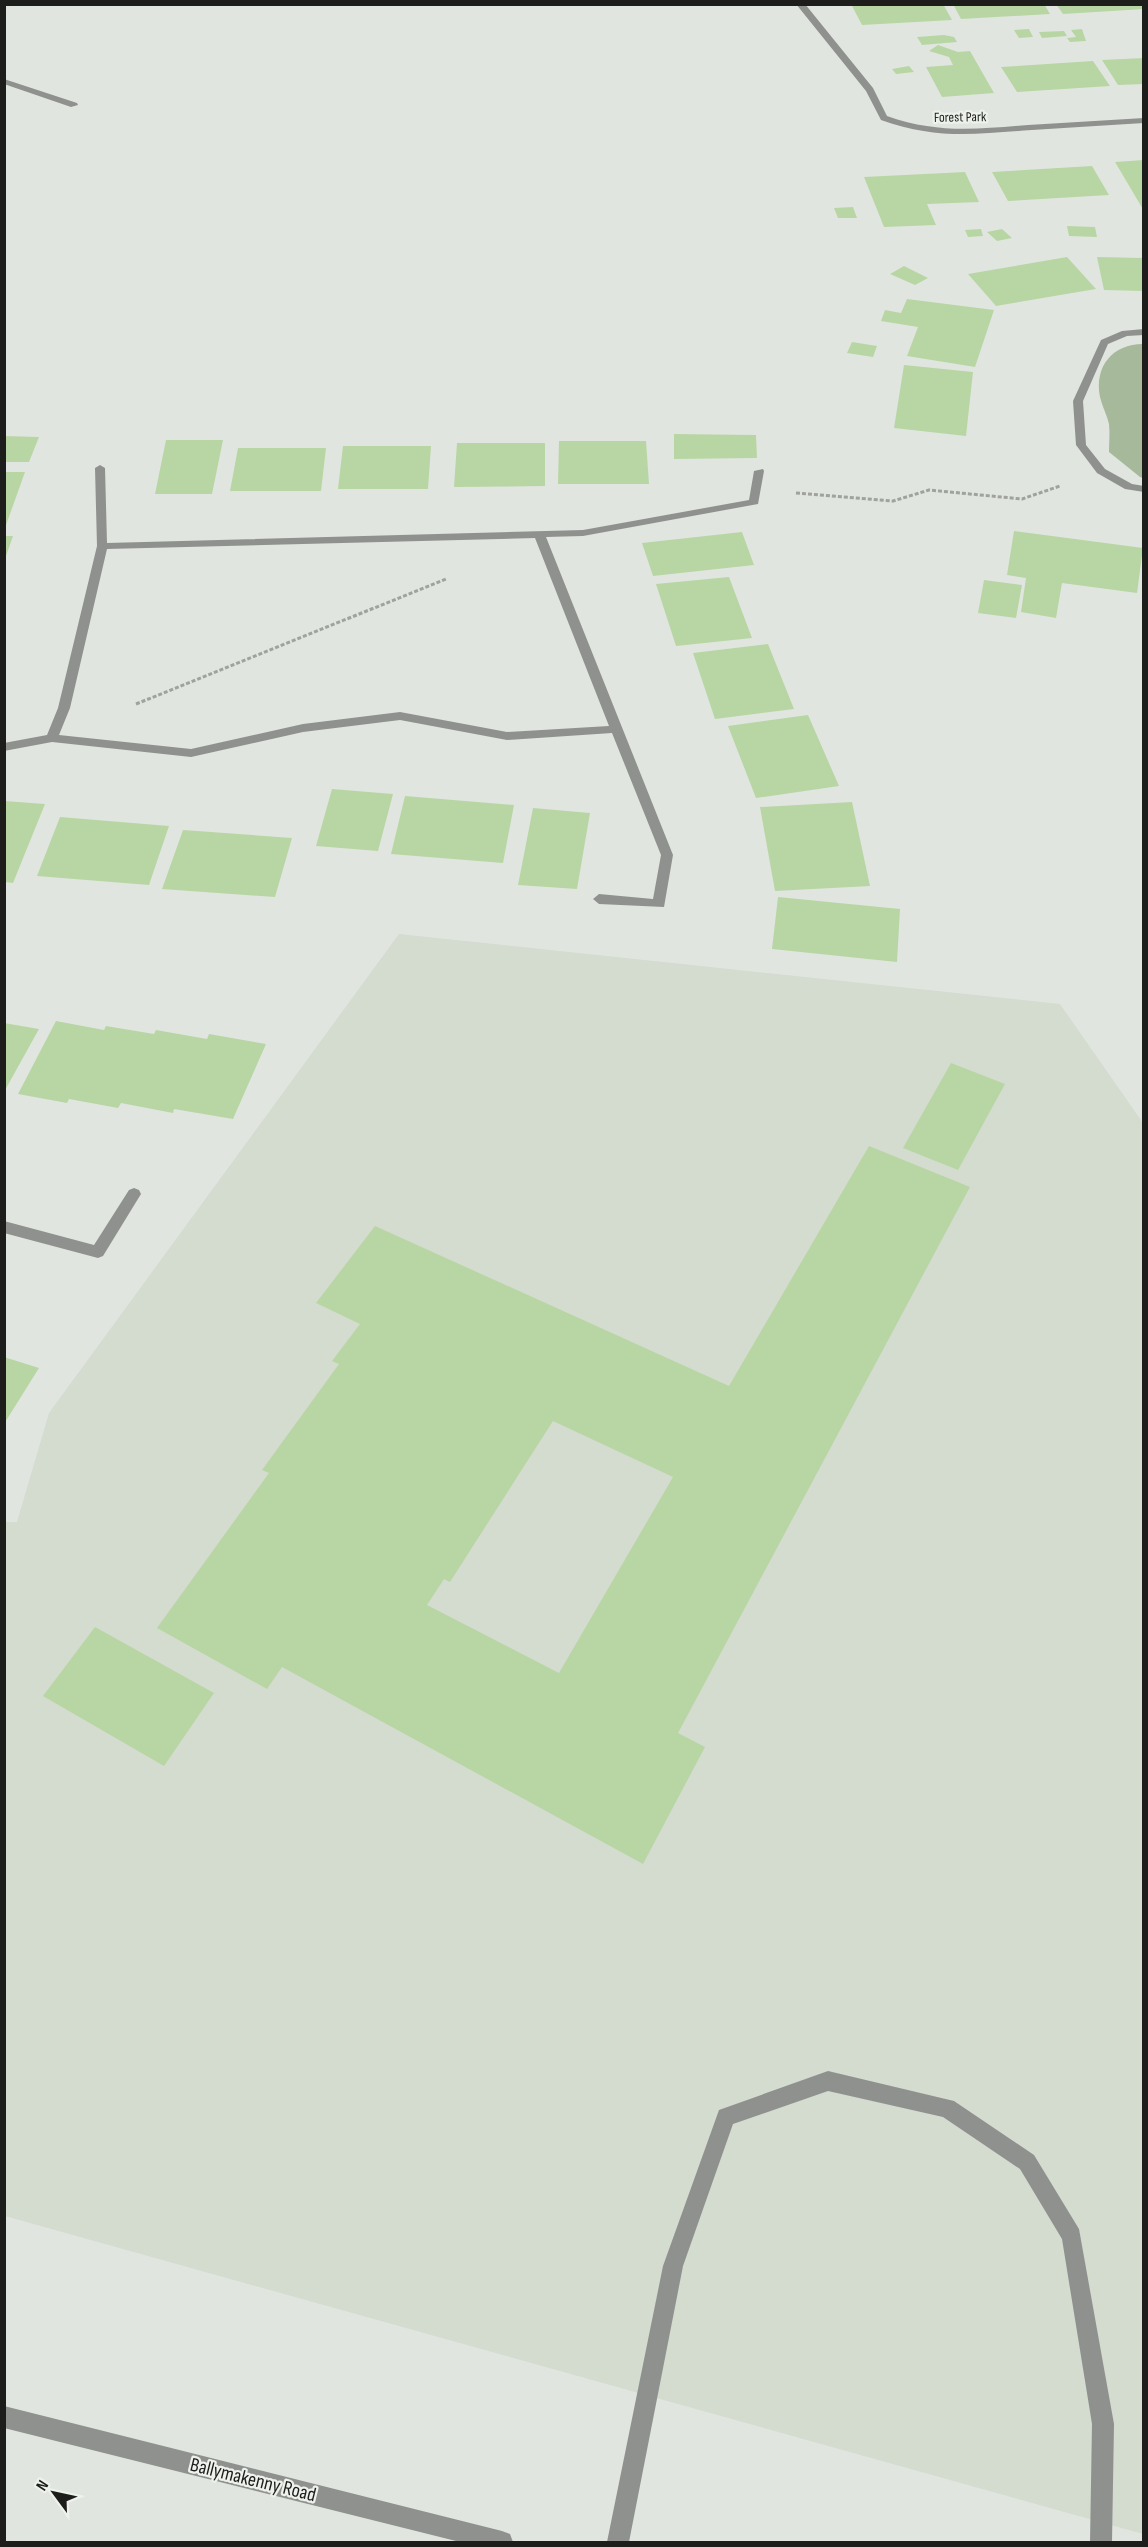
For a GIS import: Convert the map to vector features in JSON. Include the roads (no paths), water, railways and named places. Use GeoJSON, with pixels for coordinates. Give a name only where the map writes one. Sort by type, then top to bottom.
{"type":"FeatureCollection","features":[{"type":"Feature","properties":{"kind":"street","name":"Forest Park"},"geometry":{"type":"LineString","coordinates":[[800,4],[870,90],[884,118],[901,124],[926,131],[955,133],[1143,120]]}},
{"type":"Feature","properties":{"kind":"street"},"geometry":{"type":"LineString","coordinates":[[4,81],[75,105]]}},
{"type":"Feature","properties":{"kind":"street"},"geometry":{"type":"LineString","coordinates":[[1143,332],[1125,333],[1104,342],[1078,401],[1081,445],[1101,471],[1129,487],[1143,489]]}},
{"type":"Feature","properties":{"kind":"street"},"geometry":{"type":"LineString","coordinates":[[52,738],[64,708],[102,546],[100,468]]}},
{"type":"Feature","properties":{"kind":"street"},"geometry":{"type":"LineString","coordinates":[[102,546],[583,533],[754,502],[759,471]]}},
{"type":"Feature","properties":{"kind":"street"},"geometry":{"type":"LineString","coordinates":[[539,534],[667,855],[658,904],[599,899]]}},
{"type":"Feature","properties":{"kind":"street"},"geometry":{"type":"LineString","coordinates":[[4,747],[52,738],[191,753],[303,728],[400,716],[507,736],[616,729]]}},
{"type":"Feature","properties":{"kind":"street"},"geometry":{"type":"LineString","coordinates":[[4,1227],[98,1252],[134,1194]]}},
{"type":"Feature","properties":{"kind":"street"},"geometry":{"type":"LineString","coordinates":[[618,2542],[673,2266],[726,2117],[828,2081],[947,2108],[1027,2162],[1072,2236],[1103,2424],[1101,2542]]}},
{"type":"Feature","properties":{"kind":"street","name":"Ballymakenny Road"},"geometry":{"type":"LineString","coordinates":[[4,2417],[502,2542]]}}]}
